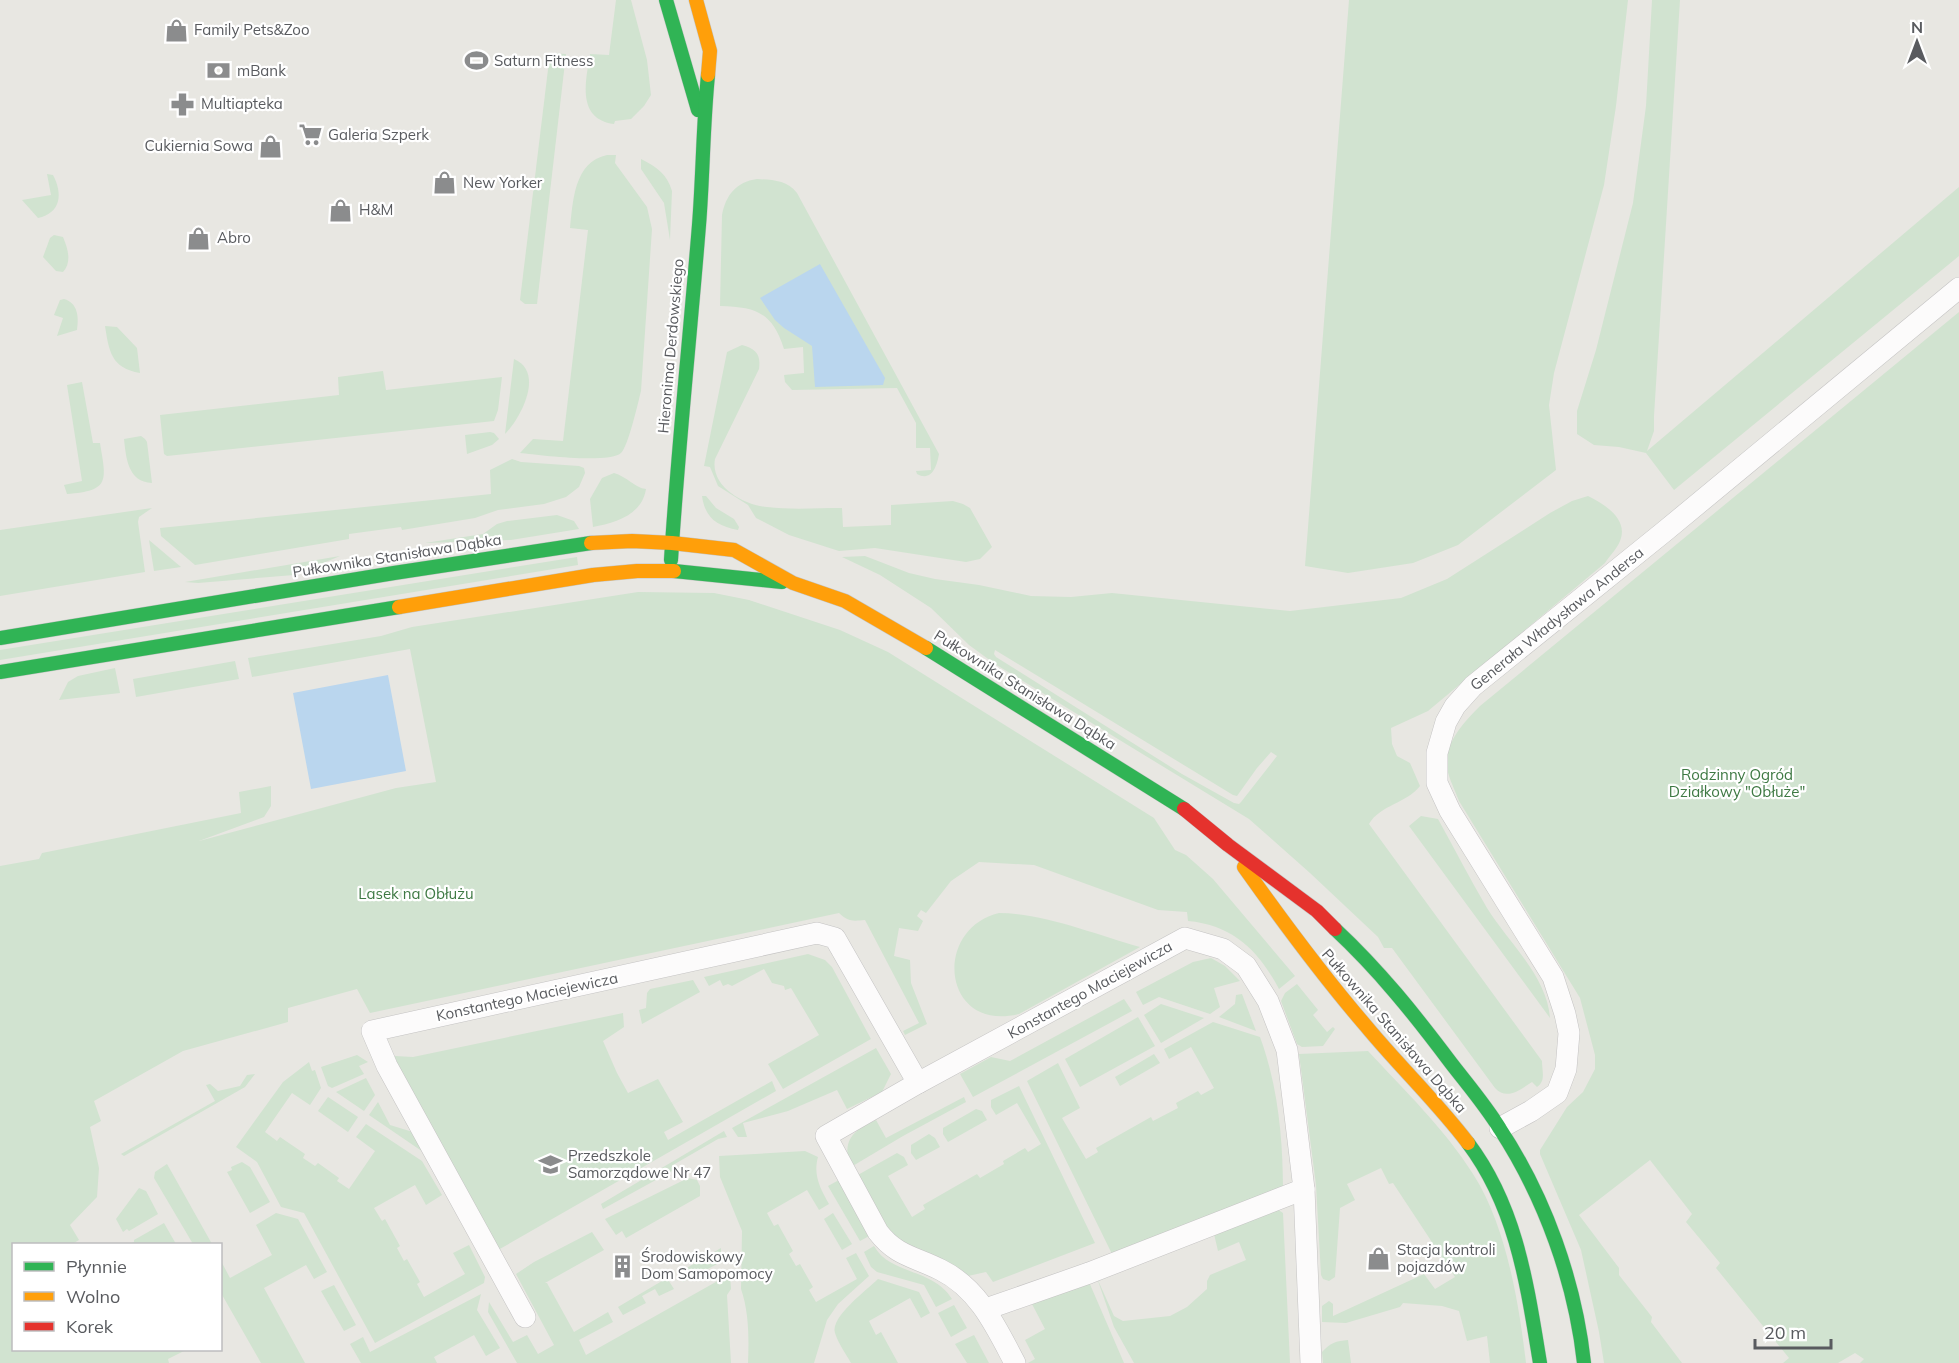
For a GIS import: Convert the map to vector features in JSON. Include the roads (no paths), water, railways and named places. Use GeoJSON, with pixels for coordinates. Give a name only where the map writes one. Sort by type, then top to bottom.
{"type":"FeatureCollection","features":[{"type":"Feature","properties":{"kind":"main road","name":"Hieronima Derdowskiego"},"geometry":{"type":"LineString","coordinates":[[666,0],[702,123]]}},
{"type":"Feature","properties":{"kind":"main road","name":"Hieronima Derdowskiego"},"geometry":{"type":"LineString","coordinates":[[671,571],[699,222],[702,123],[710,51],[696,0]]}},
{"type":"Feature","properties":{"kind":"main road","name":"Pułkownika Stanisława Dąbka"},"geometry":{"type":"LineString","coordinates":[[0,638],[382,574],[588,543],[632,541],[734,550],[793,583],[845,601],[909,637],[1185,809],[1228,845],[1317,911],[1369,961],[1410,1008],[1487,1139],[1500,1196],[1516,1236],[1540,1363]]}},
{"type":"Feature","properties":{"kind":"main road","name":"Pułkownika Stanisława Dąbka"},"geometry":{"type":"LineString","coordinates":[[0,672],[574,578],[637,571],[671,571],[793,583]]}},
{"type":"Feature","properties":{"kind":"main road","name":"Pułkownika Stanisława Dąbka"},"geometry":{"type":"LineString","coordinates":[[1228,845],[1315,965],[1487,1139],[1529,1178],[1546,1216],[1566,1276],[1584,1363]]}},
{"type":"Feature","properties":{"kind":"street","name":"Generała Władysława Andersa"},"geometry":{"type":"LineString","coordinates":[[1487,1139],[1557,1093],[1566,1069],[1569,1033],[1563,1004],[1553,977],[1450,810],[1437,783],[1437,753],[1446,722],[1455,706],[1473,686],[1959,288]]}},
{"type":"Feature","properties":{"kind":"street","name":"Konstantego Maciejewicza"},"geometry":{"type":"LineString","coordinates":[[525,1317],[387,1066],[372,1031],[817,933],[835,938],[918,1083]]}},
{"type":"Feature","properties":{"kind":"street","name":"Konstantego Maciejewicza"},"geometry":{"type":"LineString","coordinates":[[1015,1363],[986,1309],[969,1289],[947,1274],[902,1254],[886,1242],[878,1232],[826,1136],[918,1083],[1185,938],[1223,949],[1246,966],[1268,1001],[1287,1050],[1304,1189],[1311,1363]]}},
{"type":"Feature","properties":{"kind":"street"},"geometry":{"type":"LineString","coordinates":[[986,1309],[1304,1189]]}},
{"type":"Feature","properties":{"kind":"water"},"geometry":{"type":"Polygon","coordinates":[[[820,264],[885,378],[883,385],[815,387],[812,346],[775,320],[760,298],[820,264]]]}},
{"type":"Feature","properties":{"kind":"water"},"geometry":{"type":"Polygon","coordinates":[[[388,675],[406,771],[311,789],[293,693],[388,675]]]}},
{"type":"Feature","properties":{"kind":"place","name":"Family Pets&Zoo"},"geometry":{"type":"Point","coordinates":[176,30]}},
{"type":"Feature","properties":{"kind":"place","name":"Saturn Fitness"},"geometry":{"type":"Point","coordinates":[476,61]}},
{"type":"Feature","properties":{"kind":"place","name":"mBank"},"geometry":{"type":"Point","coordinates":[219,71]}},
{"type":"Feature","properties":{"kind":"place","name":"Multiapteka"},"geometry":{"type":"Point","coordinates":[183,104]}},
{"type":"Feature","properties":{"kind":"place","name":"Galeria Szperk"},"geometry":{"type":"Point","coordinates":[310,135]}},
{"type":"Feature","properties":{"kind":"place","name":"Cukiernia Sowa"},"geometry":{"type":"Point","coordinates":[271,146]}},
{"type":"Feature","properties":{"kind":"place","name":"New Yorker"},"geometry":{"type":"Point","coordinates":[445,183]}},
{"type":"Feature","properties":{"kind":"place","name":"H&M"},"geometry":{"type":"Point","coordinates":[341,210]}},
{"type":"Feature","properties":{"kind":"place","name":"Abro"},"geometry":{"type":"Point","coordinates":[199,238]}},
{"type":"Feature","properties":{"kind":"place","name":"Przedszkole Samorządowe Nr 47"},"geometry":{"type":"Point","coordinates":[550,1165]}},
{"type":"Feature","properties":{"kind":"place","name":"Stacja kontroli pojazdów"},"geometry":{"type":"Point","coordinates":[1379,1259]}},
{"type":"Feature","properties":{"kind":"place","name":"Środowiskowy Dom Samopomocy"},"geometry":{"type":"Point","coordinates":[623,1266]}},
{"type":"Feature","properties":{"kind":"park label","name":"Rodzinny Ogród Działkowy \"Obłuże\""},"geometry":{"type":"Point","coordinates":[1737,784]}},
{"type":"Feature","properties":{"kind":"park label","name":"Lasek na Obłużu"},"geometry":{"type":"Point","coordinates":[416,894]}}]}
